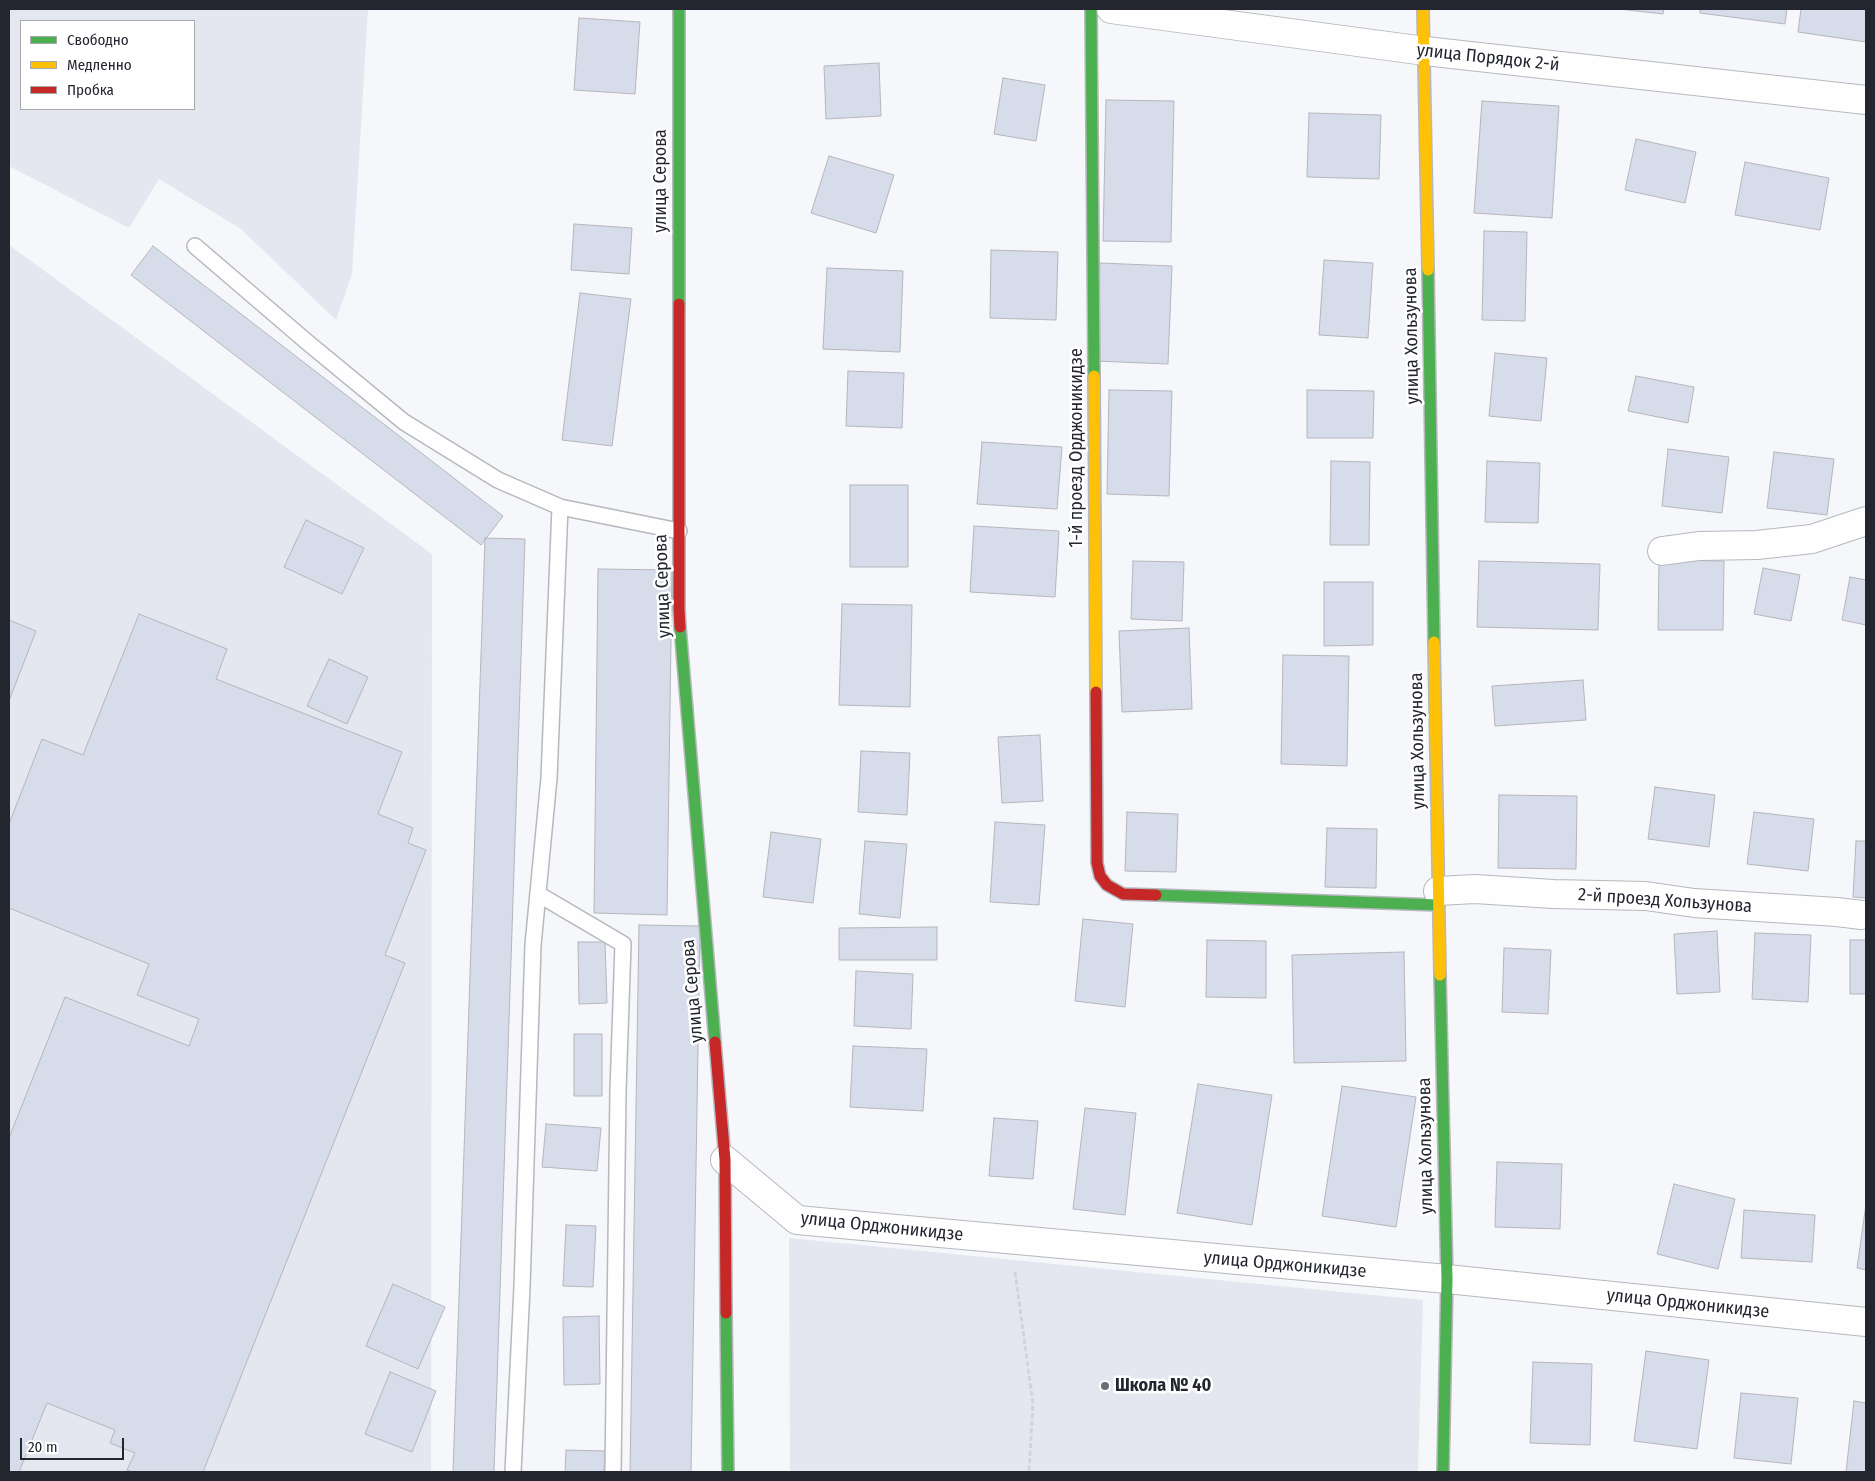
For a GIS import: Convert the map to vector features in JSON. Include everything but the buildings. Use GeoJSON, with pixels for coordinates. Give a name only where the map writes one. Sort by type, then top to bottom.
{"type":"FeatureCollection","features":[{"type":"Feature","properties":{"kind":"street","name":"улица Серова"},"geometry":{"type":"LineString","coordinates":[[678,9],[679,609],[725,1160],[728,1472]]}},
{"type":"Feature","properties":{"kind":"street","name":"1-й проезд Орджоникидзе"},"geometry":{"type":"LineString","coordinates":[[1091,9],[1098,863],[1100,876],[1107,885],[1115,891],[1124,894],[1438,898]]}},
{"type":"Feature","properties":{"kind":"street","name":"улица Порядок 2-й"},"geometry":{"type":"LineString","coordinates":[[1111,9],[1425,51],[1866,100]]}},
{"type":"Feature","properties":{"kind":"street","name":"улица Хользунова"},"geometry":{"type":"LineString","coordinates":[[1423,9],[1438,898],[1447,1279],[1443,1472]]}},
{"type":"Feature","properties":{"kind":"street"},"geometry":{"type":"LineString","coordinates":[[1662,551],[1699,546],[1758,544],[1812,539],[1866,521]]}},
{"type":"Feature","properties":{"kind":"street","name":"2-й проезд Хользунова"},"geometry":{"type":"LineString","coordinates":[[1438,898],[1475,889],[1553,894],[1646,896],[1694,903],[1862,915]]}},
{"type":"Feature","properties":{"kind":"street","name":"улица Орджоникидзе"},"geometry":{"type":"LineString","coordinates":[[725,1160],[797,1220],[1447,1279],[1866,1322]]}},
{"type":"Feature","properties":{"kind":"lane"},"geometry":{"type":"LineString","coordinates":[[195,246],[404,422],[498,480],[560,506],[679,531]]}},
{"type":"Feature","properties":{"kind":"lane"},"geometry":{"type":"LineString","coordinates":[[513,1472],[522,1287],[533,945],[548,778],[560,506]]}},
{"type":"Feature","properties":{"kind":"lane"},"geometry":{"type":"LineString","coordinates":[[538,894],[623,944],[618,1091],[613,1472]]}},
{"type":"Feature","properties":{"kind":"path"},"geometry":{"type":"LineString","coordinates":[[1015,1240],[1013,1260],[1033,1404],[1029,1472]]}},
{"type":"Feature","properties":{"kind":"shaded area"},"geometry":{"type":"Polygon","coordinates":[[[9,9],[368,9],[352,274],[336,320],[241,229],[159,179],[129,228],[9,166],[9,9]]]}},
{"type":"Feature","properties":{"kind":"shaded area"},"geometry":{"type":"Polygon","coordinates":[[[9,245],[432,554],[431,1472],[9,1472],[9,245]]]}},
{"type":"Feature","properties":{"kind":"shaded area","name":"Школа № 40"},"geometry":{"type":"Polygon","coordinates":[[[789,1238],[1423,1300],[1418,1472],[790,1472],[789,1238]]]}},
{"type":"Feature","properties":{"kind":"traffic: fast"},"geometry":{"type":"LineString","coordinates":[[679,9],[679,304]]}},
{"type":"Feature","properties":{"kind":"traffic: fast"},"geometry":{"type":"LineString","coordinates":[[1091,9],[1094,376]]}},
{"type":"Feature","properties":{"kind":"traffic: fast"},"geometry":{"type":"LineString","coordinates":[[1428,270],[1434,642]]}},
{"type":"Feature","properties":{"kind":"traffic: fast"},"geometry":{"type":"LineString","coordinates":[[680,627],[715,1042]]}},
{"type":"Feature","properties":{"kind":"traffic: fast"},"geometry":{"type":"LineString","coordinates":[[1156,895],[1438,905]]}},
{"type":"Feature","properties":{"kind":"traffic: fast"},"geometry":{"type":"LineString","coordinates":[[1440,975],[1447,1279],[1443,1472]]}},
{"type":"Feature","properties":{"kind":"traffic: fast"},"geometry":{"type":"LineString","coordinates":[[726,1313],[728,1472]]}},
{"type":"Feature","properties":{"kind":"traffic: slow"},"geometry":{"type":"LineString","coordinates":[[1423,9],[1428,270]]}},
{"type":"Feature","properties":{"kind":"traffic: slow"},"geometry":{"type":"LineString","coordinates":[[1094,376],[1096,692]]}},
{"type":"Feature","properties":{"kind":"traffic: slow"},"geometry":{"type":"LineString","coordinates":[[1434,642],[1440,975]]}},
{"type":"Feature","properties":{"kind":"traffic: jam"},"geometry":{"type":"LineString","coordinates":[[679,304],[680,627]]}},
{"type":"Feature","properties":{"kind":"traffic: jam"},"geometry":{"type":"LineString","coordinates":[[1096,692],[1097,863],[1100,876],[1107,885],[1123,894],[1156,895]]}},
{"type":"Feature","properties":{"kind":"traffic: jam"},"geometry":{"type":"LineString","coordinates":[[715,1042],[725,1160],[726,1313]]}},
{"type":"Feature","properties":{"kind":"place","name":"Школа № 40"},"geometry":{"type":"Point","coordinates":[1105,1386]}}]}
